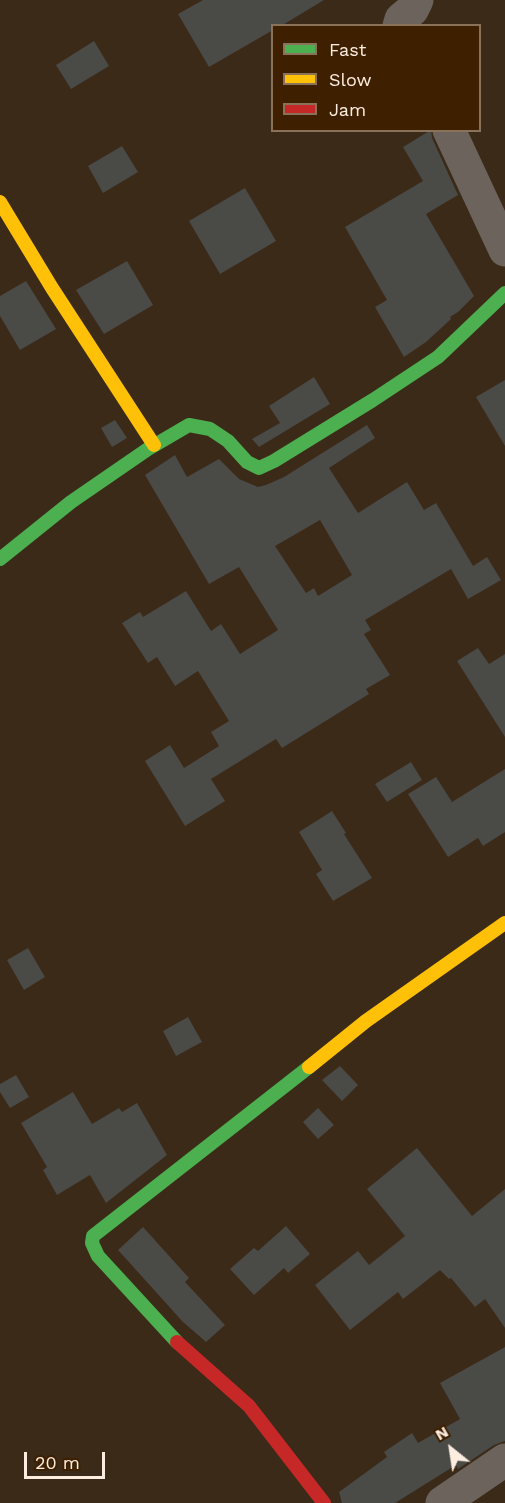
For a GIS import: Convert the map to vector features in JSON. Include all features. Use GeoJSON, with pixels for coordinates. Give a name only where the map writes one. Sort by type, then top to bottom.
{"type":"FeatureCollection","features":[{"type":"Feature","properties":{"kind":"street"},"geometry":{"type":"LineString","coordinates":[[400,24],[412,10],[417,0]]}},
{"type":"Feature","properties":{"kind":"street"},"geometry":{"type":"LineString","coordinates":[[450,132],[505,250]]}},
{"type":"Feature","properties":{"kind":"street"},"geometry":{"type":"LineString","coordinates":[[0,202],[52,288],[154,445]]}},
{"type":"Feature","properties":{"kind":"street"},"geometry":{"type":"LineString","coordinates":[[0,560],[71,502],[154,445],[189,425],[210,429],[228,441],[247,462],[259,468],[333,425],[438,357],[505,293]]}},
{"type":"Feature","properties":{"kind":"street"},"geometry":{"type":"LineString","coordinates":[[324,1503],[249,1406],[170,1335],[98,1256],[92,1243],[93,1236],[242,1122],[366,1021],[505,922]]}},
{"type":"Feature","properties":{"kind":"street"},"geometry":{"type":"LineString","coordinates":[[442,1503],[505,1460]]}},
{"type":"Feature","properties":{"kind":"building"},"geometry":{"type":"Polygon","coordinates":[[[203,0],[324,0],[284,24],[271,24],[271,31],[209,67],[178,14],[203,0]]]}},
{"type":"Feature","properties":{"kind":"building"},"geometry":{"type":"Polygon","coordinates":[[[94,41],[109,66],[71,89],[56,65],[94,41]]]}},
{"type":"Feature","properties":{"kind":"building"},"geometry":{"type":"Polygon","coordinates":[[[431,132],[458,195],[426,214],[474,296],[426,342],[404,357],[375,307],[387,300],[345,227],[423,181],[403,147],[431,132]]]}},
{"type":"Feature","properties":{"kind":"building"},"geometry":{"type":"Polygon","coordinates":[[[122,146],[138,172],[103,193],[88,166],[122,146]]]}},
{"type":"Feature","properties":{"kind":"building"},"geometry":{"type":"Polygon","coordinates":[[[245,188],[276,241],[220,274],[189,221],[245,188]]]}},
{"type":"Feature","properties":{"kind":"building"},"geometry":{"type":"Polygon","coordinates":[[[127,261],[153,305],[104,334],[76,290],[127,261]]]}},
{"type":"Feature","properties":{"kind":"building"},"geometry":{"type":"Polygon","coordinates":[[[26,281],[56,329],[20,350],[0,316],[0,296],[26,281]]]}},
{"type":"Feature","properties":{"kind":"building"},"geometry":{"type":"Polygon","coordinates":[[[314,377],[330,404],[259,447],[252,439],[280,423],[269,406],[314,377]]]}},
{"type":"Feature","properties":{"kind":"building"},"geometry":{"type":"Polygon","coordinates":[[[505,380],[505,446],[476,397],[505,380]]]}},
{"type":"Feature","properties":{"kind":"building"},"geometry":{"type":"Polygon","coordinates":[[[115,420],[127,438],[112,447],[101,428],[115,420]]]}},
{"type":"Feature","properties":{"kind":"building"},"geometry":{"type":"Polygon","coordinates":[[[367,425],[375,438],[329,468],[358,513],[407,482],[424,510],[436,503],[473,566],[487,557],[501,580],[468,599],[451,569],[365,620],[371,630],[364,634],[390,675],[366,689],[369,694],[282,748],[276,739],[211,779],[225,801],[185,826],[145,761],[170,745],[184,768],[219,746],[211,732],[229,721],[198,671],[175,686],[157,657],[148,663],[122,623],[140,612],[143,617],[186,591],[211,631],[221,624],[240,654],[278,630],[239,567],[209,584],[145,475],[175,455],[187,477],[219,459],[239,479],[258,487],[284,477],[367,425]],[[320,520],[275,546],[306,593],[314,588],[318,596],[352,575],[320,520]]]}},
{"type":"Feature","properties":{"kind":"building"},"geometry":{"type":"Polygon","coordinates":[[[478,648],[489,664],[505,654],[505,737],[457,661],[478,648]]]}},
{"type":"Feature","properties":{"kind":"building"},"geometry":{"type":"Polygon","coordinates":[[[411,762],[422,780],[387,802],[375,784],[411,762]]]}},
{"type":"Feature","properties":{"kind":"building"},"geometry":{"type":"Polygon","coordinates":[[[505,769],[505,832],[483,846],[478,838],[448,857],[408,794],[436,777],[452,802],[505,769]]]}},
{"type":"Feature","properties":{"kind":"building"},"geometry":{"type":"Polygon","coordinates":[[[332,811],[372,878],[333,901],[316,874],[322,870],[299,832],[332,811]]]}},
{"type":"Feature","properties":{"kind":"building"},"geometry":{"type":"Polygon","coordinates":[[[28,948],[45,977],[24,990],[7,960],[28,948]]]}},
{"type":"Feature","properties":{"kind":"building"},"geometry":{"type":"Polygon","coordinates":[[[188,1017],[202,1042],[176,1056],[163,1031],[188,1017]]]}},
{"type":"Feature","properties":{"kind":"building"},"geometry":{"type":"Polygon","coordinates":[[[340,1066],[358,1085],[342,1101],[322,1080],[340,1066]]]}},
{"type":"Feature","properties":{"kind":"building"},"geometry":{"type":"Polygon","coordinates":[[[16,1075],[29,1097],[10,1108],[0,1092],[0,1084],[16,1075]]]}},
{"type":"Feature","properties":{"kind":"building"},"geometry":{"type":"Polygon","coordinates":[[[73,1092],[92,1124],[119,1108],[122,1112],[137,1103],[167,1155],[106,1203],[90,1175],[57,1195],[43,1170],[47,1167],[21,1123],[73,1092]]]}},
{"type":"Feature","properties":{"kind":"building"},"geometry":{"type":"Polygon","coordinates":[[[318,1108],[334,1125],[318,1139],[303,1122],[318,1108]]]}},
{"type":"Feature","properties":{"kind":"building"},"geometry":{"type":"Polygon","coordinates":[[[417,1148],[472,1216],[505,1189],[505,1328],[485,1299],[475,1307],[451,1278],[449,1279],[440,1270],[403,1299],[398,1292],[350,1330],[315,1285],[358,1251],[369,1265],[405,1236],[367,1189],[417,1148]]]}},
{"type":"Feature","properties":{"kind":"building"},"geometry":{"type":"Polygon","coordinates":[[[286,1226],[310,1254],[288,1273],[284,1268],[254,1295],[230,1269],[254,1248],[258,1251],[286,1226]]]}},
{"type":"Feature","properties":{"kind":"building"},"geometry":{"type":"Polygon","coordinates":[[[143,1227],[189,1278],[185,1282],[225,1325],[206,1342],[183,1322],[118,1250],[143,1227]]]}},
{"type":"Feature","properties":{"kind":"building"},"geometry":{"type":"Polygon","coordinates":[[[505,1347],[505,1441],[494,1445],[458,1469],[456,1465],[395,1503],[342,1503],[339,1492],[387,1457],[384,1452],[412,1433],[418,1443],[460,1419],[440,1383],[505,1347]]]}},
{"type":"Feature","properties":{"kind":"traffic: fast"},"geometry":{"type":"LineString","coordinates":[[0,559],[71,502],[148,449],[189,425],[210,429],[228,441],[247,462],[259,468],[274,461],[438,357],[505,293]]}},
{"type":"Feature","properties":{"kind":"traffic: fast"},"geometry":{"type":"LineString","coordinates":[[177,1342],[98,1256],[92,1243],[93,1236],[309,1067]]}},
{"type":"Feature","properties":{"kind":"traffic: slow"},"geometry":{"type":"LineString","coordinates":[[0,202],[52,288],[154,445]]}},
{"type":"Feature","properties":{"kind":"traffic: slow"},"geometry":{"type":"LineString","coordinates":[[309,1067],[366,1021],[505,923]]}},
{"type":"Feature","properties":{"kind":"traffic: jam"},"geometry":{"type":"LineString","coordinates":[[177,1342],[249,1406],[324,1503]]}}]}
